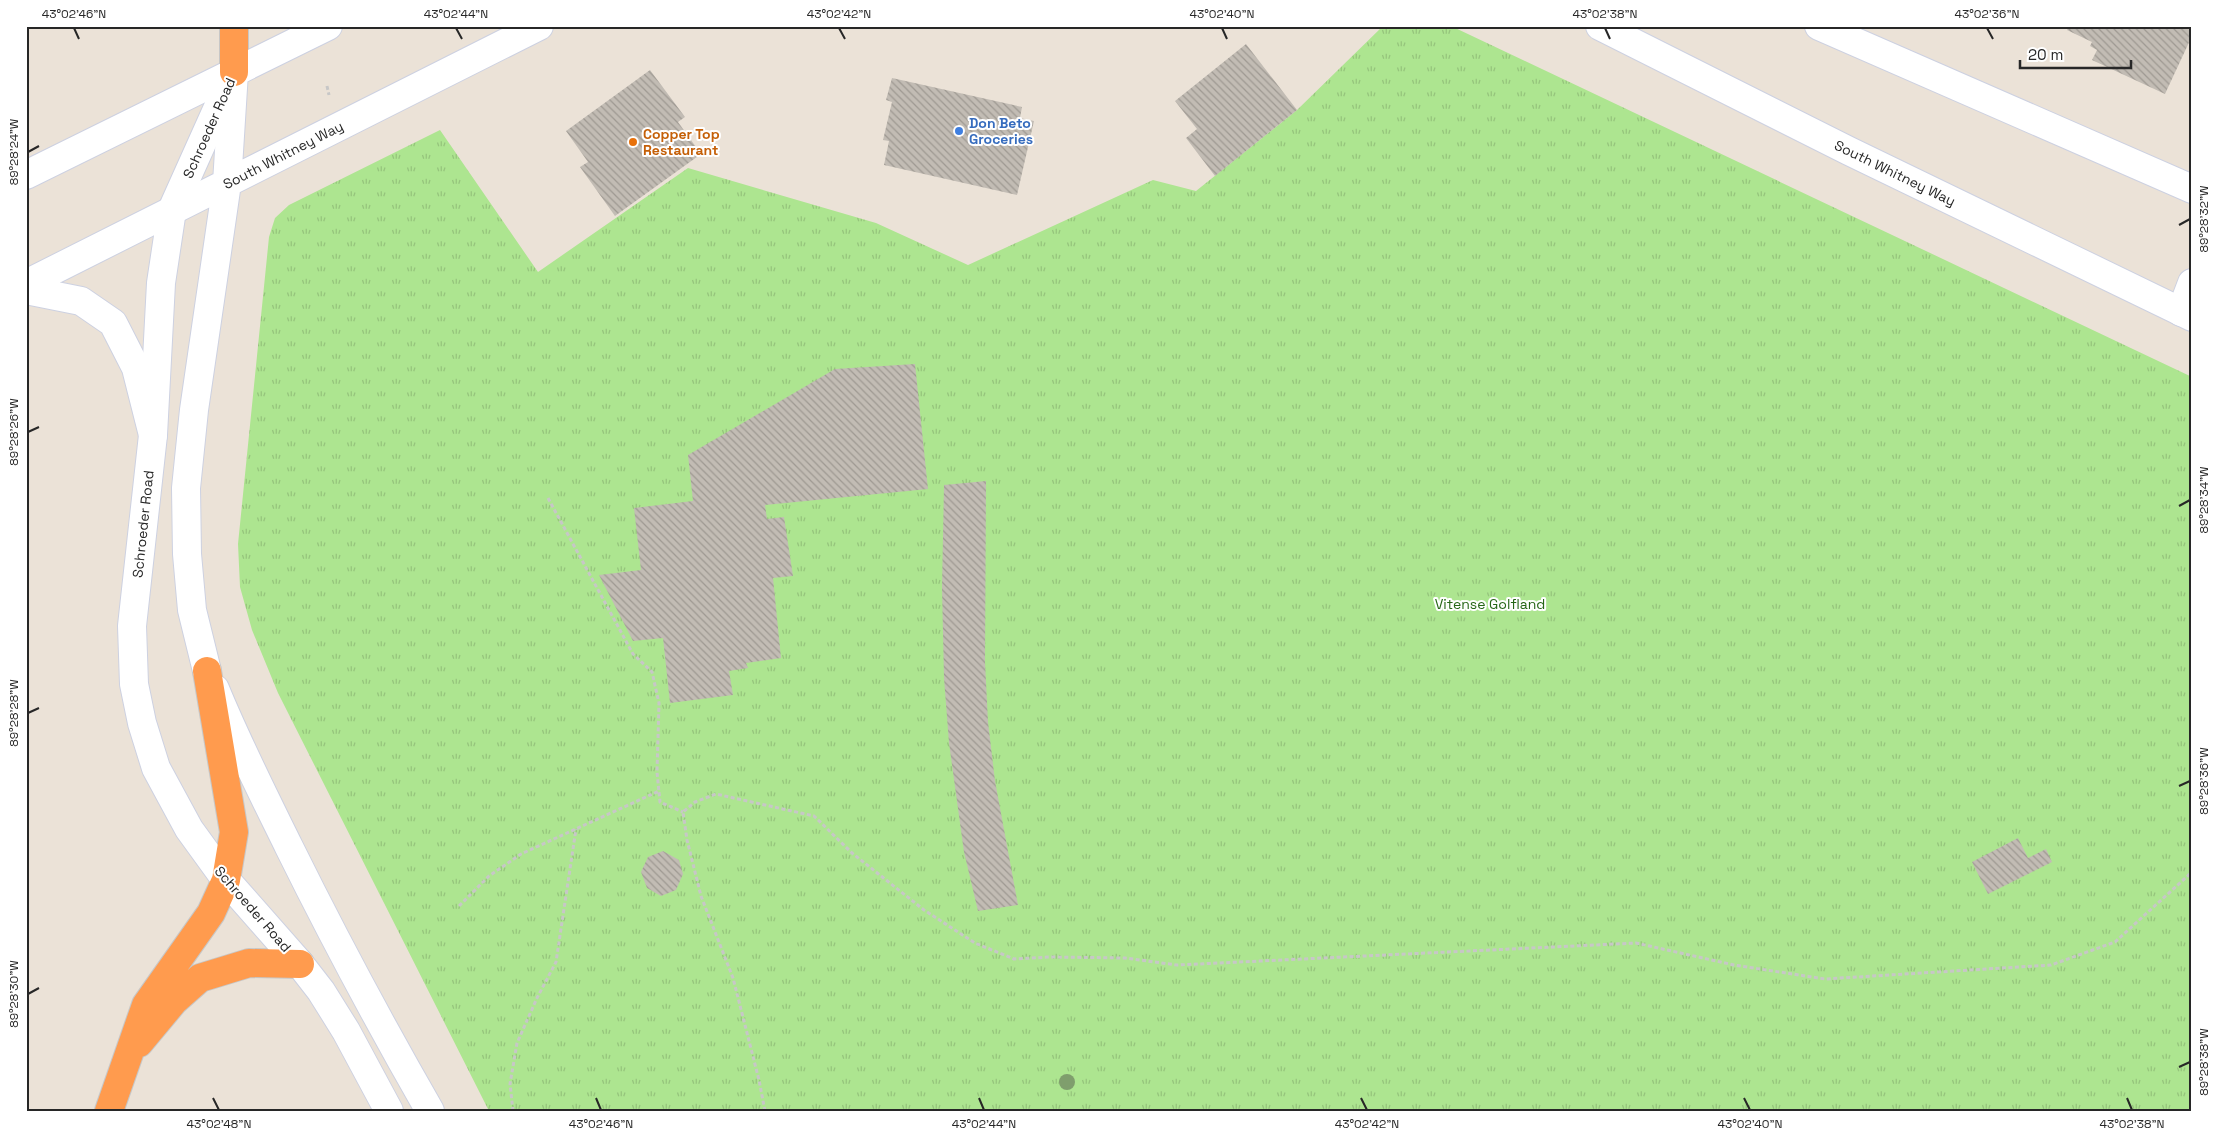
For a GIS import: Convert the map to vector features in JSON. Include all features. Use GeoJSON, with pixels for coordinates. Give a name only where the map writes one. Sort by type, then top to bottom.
{"type":"FeatureCollection","features":[{"type":"Feature","properties":{"kind":"highway"},"geometry":{"type":"LineString","coordinates":[[234,26],[234,72]]}},
{"type":"Feature","properties":{"kind":"highway"},"geometry":{"type":"LineString","coordinates":[[109,1111],[146,1005],[211,913],[226,880],[234,832],[207,671]]}},
{"type":"Feature","properties":{"kind":"highway"},"geometry":{"type":"LineString","coordinates":[[126,1060],[174,1001],[200,978],[249,964],[300,964]]}},
{"type":"Feature","properties":{"kind":"main road"},"geometry":{"type":"LineString","coordinates":[[26,175],[328,26]]}},
{"type":"Feature","properties":{"kind":"main road","name":"South Whitney Way"},"geometry":{"type":"LineString","coordinates":[[26,284],[539,26]]}},
{"type":"Feature","properties":{"kind":"main road","name":"South Whitney Way"},"geometry":{"type":"LineString","coordinates":[[1600,26],[1849,151],[2186,314]]}},
{"type":"Feature","properties":{"kind":"main road"},"geometry":{"type":"LineString","coordinates":[[1819,26],[2192,189]]}},
{"type":"Feature","properties":{"kind":"main road","name":"Schroeder Road"},"geometry":{"type":"LineString","coordinates":[[234,72],[226,183],[194,410],[186,488],[187,554],[192,610],[207,671],[242,752],[377,1018],[430,1111]]}},
{"type":"Feature","properties":{"kind":"main road","name":"Schroeder Road"},"geometry":{"type":"LineString","coordinates":[[234,72],[172,210],[161,283],[153,435],[132,626],[134,684],[142,724],[156,768],[189,829],[226,880],[300,964],[331,1006],[389,1111]]}},
{"type":"Feature","properties":{"kind":"main road"},"geometry":{"type":"LineString","coordinates":[[2186,314],[2192,283]]}},
{"type":"Feature","properties":{"kind":"main road"},"geometry":{"type":"LineString","coordinates":[[26,290],[81,301],[113,323],[136,368],[153,435]]}},
{"type":"Feature","properties":{"kind":"path"},"geometry":{"type":"LineString","coordinates":[[548,498],[633,654],[652,672],[659,704],[657,772],[660,802],[683,812]]}},
{"type":"Feature","properties":{"kind":"path"},"geometry":{"type":"LineString","coordinates":[[459,906],[489,876],[521,854],[659,791]]}},
{"type":"Feature","properties":{"kind":"path"},"geometry":{"type":"LineString","coordinates":[[683,812],[694,802],[716,794],[814,816],[852,853],[924,910],[975,943],[1014,959],[1050,956],[1125,958],[1177,965],[1636,943],[1734,965],[1826,979],[2051,965],[2114,942],[2192,872]]}},
{"type":"Feature","properties":{"kind":"path"},"geometry":{"type":"LineString","coordinates":[[683,812],[687,840],[701,896],[733,978],[759,1080],[764,1111]]}},
{"type":"Feature","properties":{"kind":"path"},"geometry":{"type":"LineString","coordinates":[[514,1111],[510,1084],[517,1043],[537,998],[556,962],[576,829]]}},
{"type":"Feature","properties":{"kind":"green space","name":"Vitense Golfland"},"geometry":{"type":"Polygon","coordinates":[[[1383,26],[1451,26],[2192,377],[2192,1111],[489,1111],[278,693],[252,630],[240,587],[238,544],[269,237],[275,218],[289,205],[440,130],[538,272],[688,168],[876,223],[968,265],[1153,180],[1196,191],[1297,110],[1383,26]]]}},
{"type":"Feature","properties":{"kind":"building"},"geometry":{"type":"Polygon","coordinates":[[[2069,26],[2181,26],[2192,31],[2192,36],[2165,94],[2092,60],[2097,50],[2090,46],[2092,42],[2067,30],[2069,26]]]}},
{"type":"Feature","properties":{"kind":"building"},"geometry":{"type":"Polygon","coordinates":[[[1246,44],[1297,110],[1215,176],[1186,138],[1197,129],[1175,101],[1246,44]]]}},
{"type":"Feature","properties":{"kind":"building","name":"Copper Top Restaurant"},"geometry":{"type":"Polygon","coordinates":[[[650,70],[685,117],[678,122],[701,154],[615,216],[580,167],[588,162],[566,131],[650,70]]]}},
{"type":"Feature","properties":{"kind":"building","name":"Don Beto Groceries"},"geometry":{"type":"Polygon","coordinates":[[[892,78],[1022,107],[1020,118],[1034,121],[1017,195],[884,165],[889,141],[883,140],[892,102],[886,100],[892,78]]]}},
{"type":"Feature","properties":{"kind":"building"},"geometry":{"type":"Polygon","coordinates":[[[915,364],[928,489],[765,505],[767,519],[784,517],[793,576],[773,578],[781,658],[746,663],[748,668],[729,671],[733,695],[670,703],[663,638],[633,641],[599,575],[641,570],[634,508],[693,501],[688,455],[835,369],[915,364]]]}},
{"type":"Feature","properties":{"kind":"building"},"geometry":{"type":"Polygon","coordinates":[[[986,481],[985,662],[988,722],[995,781],[1018,905],[978,911],[964,852],[949,743],[944,678],[942,588],[944,485],[986,481]]]}},
{"type":"Feature","properties":{"kind":"building"},"geometry":{"type":"Polygon","coordinates":[[[2018,838],[2028,858],[2046,849],[2052,862],[1988,894],[1972,862],[2018,838]]]}},
{"type":"Feature","properties":{"kind":"building"},"geometry":{"type":"Polygon","coordinates":[[[663,851],[679,860],[683,874],[676,890],[661,896],[647,888],[641,872],[648,857],[663,851]]]}},
{"type":"Feature","properties":{"kind":"place","name":"Don Beto Groceries"},"geometry":{"type":"Point","coordinates":[959,131]}},
{"type":"Feature","properties":{"kind":"place","name":"Copper Top Restaurant"},"geometry":{"type":"Point","coordinates":[633,142]}}]}
